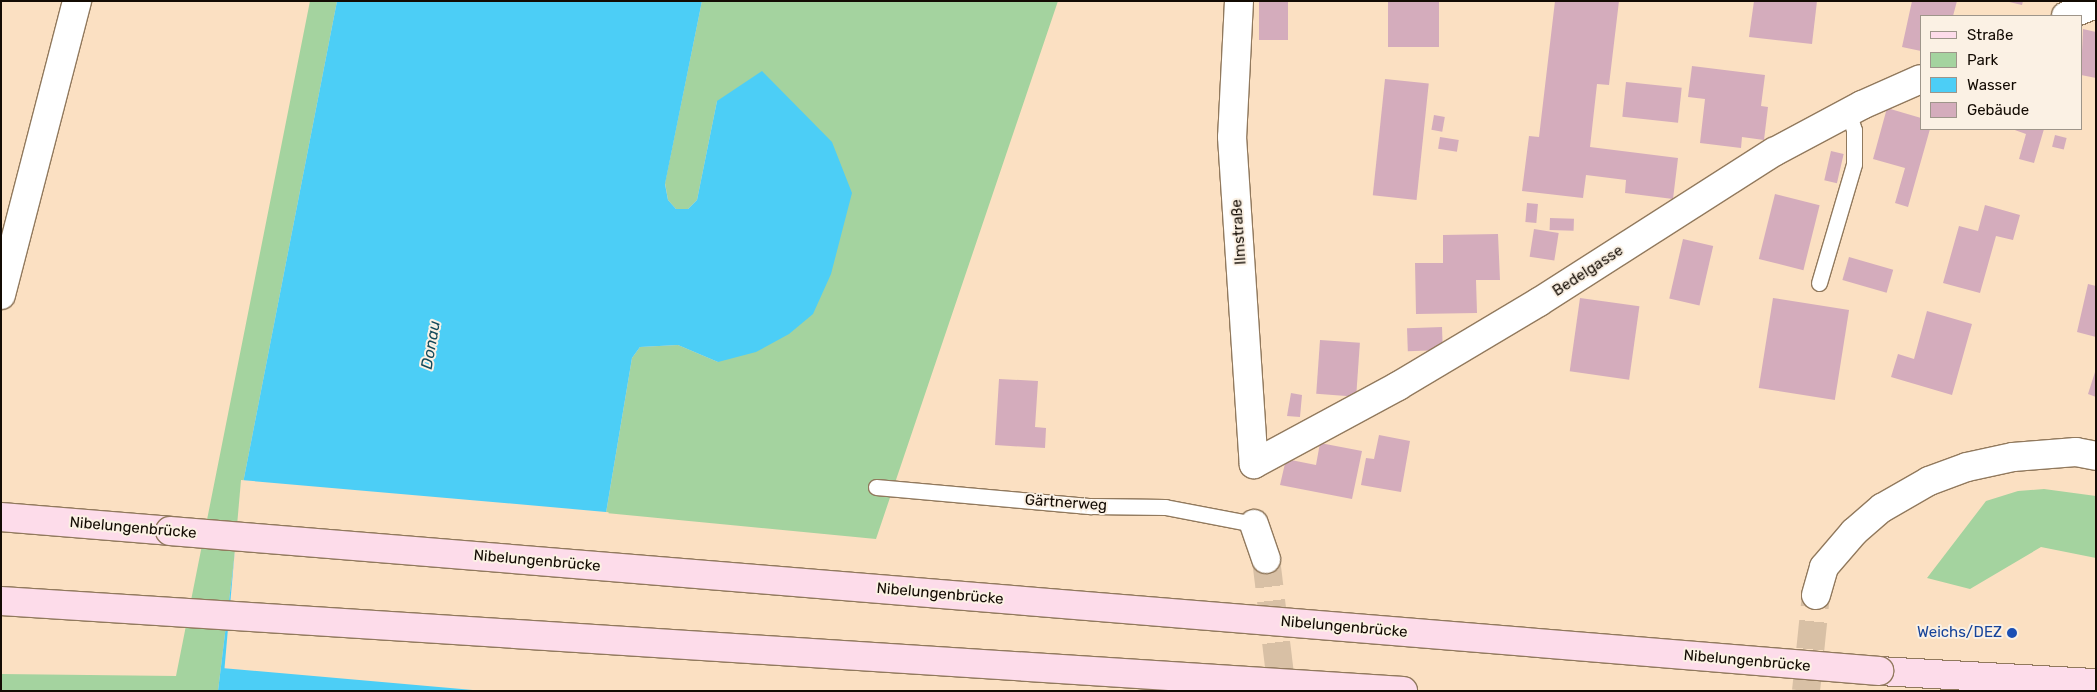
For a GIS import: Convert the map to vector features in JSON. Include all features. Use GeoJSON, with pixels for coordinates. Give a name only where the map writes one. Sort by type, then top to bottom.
{"type":"FeatureCollection","features":[{"type":"Feature","properties":{"kind":"main road","name":"Nibelungenbrücke"},"geometry":{"type":"LineString","coordinates":[[1,517],[1879,671],[2096,683]]}},
{"type":"Feature","properties":{"kind":"main road"},"geometry":{"type":"LineString","coordinates":[[1,601],[1403,691]]}},
{"type":"Feature","properties":{"kind":"street"},"geometry":{"type":"LineString","coordinates":[[1,295],[77,1]]}},
{"type":"Feature","properties":{"kind":"street","name":"Ilmstraße"},"geometry":{"type":"LineString","coordinates":[[1239,1],[1232,137],[1254,464]]}},
{"type":"Feature","properties":{"kind":"street"},"geometry":{"type":"LineString","coordinates":[[2068,15],[2096,4]]}},
{"type":"Feature","properties":{"kind":"street","name":"Bedelgasse"},"geometry":{"type":"LineString","coordinates":[[1254,464],[1473,342],[1774,152],[1848,112],[1920,79]]}},
{"type":"Feature","properties":{"kind":"street"},"geometry":{"type":"LineString","coordinates":[[1816,595],[1824,567],[1854,532],[1882,508],[1929,481],[1966,467],[2013,457],[2076,452],[2096,456]]}},
{"type":"Feature","properties":{"kind":"street"},"geometry":{"type":"LineString","coordinates":[[1254,524],[1266,559]]}},
{"type":"Feature","properties":{"kind":"lane"},"geometry":{"type":"LineString","coordinates":[[1819,283],[1854,164],[1854,130],[1848,112]]}},
{"type":"Feature","properties":{"kind":"lane","name":"Gärtnerweg"},"geometry":{"type":"LineString","coordinates":[[876,488],[1091,506],[1165,507],[1254,524]]}},
{"type":"Feature","properties":{"kind":"green space"},"geometry":{"type":"Polygon","coordinates":[[[310,1],[337,1],[244,478],[218,691],[1,691],[1,674],[176,676],[310,1]]]}},
{"type":"Feature","properties":{"kind":"green space"},"geometry":{"type":"Polygon","coordinates":[[[702,1],[1058,1],[876,539],[606,513],[632,358],[640,347],[678,345],[718,362],[717,101],[697,200],[688,209],[676,209],[668,200],[665,183],[702,1]]]}},
{"type":"Feature","properties":{"kind":"green space"},"geometry":{"type":"Polygon","coordinates":[[[2044,489],[2096,496],[2096,558],[2041,547],[1970,589],[1927,578],[1986,501],[2018,491],[2044,489]]]}},
{"type":"Feature","properties":{"kind":"water","name":"Donau"},"geometry":{"type":"Polygon","coordinates":[[[337,1],[702,1],[665,184],[668,200],[676,209],[688,209],[697,200],[717,101],[762,71],[832,142],[852,193],[831,274],[813,314],[789,334],[756,352],[718,362],[678,345],[640,347],[632,358],[606,513],[569,691],[218,691],[244,478],[337,1]]]}},
{"type":"Feature","properties":{"kind":"pier"},"geometry":{"type":"Polygon","coordinates":[[[241,480],[609,512],[593,691],[484,691],[225,668],[241,480]]]}},
{"type":"Feature","properties":{"kind":"building"},"geometry":{"type":"Polygon","coordinates":[[[1259,1],[1288,1],[1288,40],[1259,40],[1259,1]]]}},
{"type":"Feature","properties":{"kind":"building"},"geometry":{"type":"Polygon","coordinates":[[[1388,1],[1439,1],[1439,47],[1388,47],[1388,1]]]}},
{"type":"Feature","properties":{"kind":"building"},"geometry":{"type":"Polygon","coordinates":[[[1555,1],[1619,1],[1609,85],[1597,84],[1590,147],[1678,158],[1673,199],[1625,193],[1626,180],[1586,175],[1583,198],[1522,191],[1529,136],[1539,137],[1555,1]]]}},
{"type":"Feature","properties":{"kind":"building"},"geometry":{"type":"Polygon","coordinates":[[[1754,1],[1817,1],[1812,44],[1749,37],[1754,1]]]}},
{"type":"Feature","properties":{"kind":"building"},"geometry":{"type":"Polygon","coordinates":[[[1912,1],[1957,1],[1953,15],[1920,15],[1920,51],[1902,47],[1912,1]]]}},
{"type":"Feature","properties":{"kind":"building"},"geometry":{"type":"Polygon","coordinates":[[[2005,1],[2023,1],[2022,5],[2005,1]]]}},
{"type":"Feature","properties":{"kind":"building"},"geometry":{"type":"Polygon","coordinates":[[[2083,29],[2096,32],[2096,78],[2082,75],[2083,29]]]}},
{"type":"Feature","properties":{"kind":"building"},"geometry":{"type":"Polygon","coordinates":[[[1692,66],[1765,75],[1761,106],[1768,107],[1764,140],[1742,137],[1741,148],[1700,143],[1705,99],[1688,97],[1692,66]]]}},
{"type":"Feature","properties":{"kind":"building"},"geometry":{"type":"Polygon","coordinates":[[[1385,79],[1429,84],[1417,200],[1373,195],[1385,79]]]}},
{"type":"Feature","properties":{"kind":"building"},"geometry":{"type":"Polygon","coordinates":[[[1626,82],[1682,88],[1678,123],[1622,117],[1626,82]]]}},
{"type":"Feature","properties":{"kind":"building"},"geometry":{"type":"Polygon","coordinates":[[[1887,108],[1920,118],[1920,130],[1930,130],[1908,207],[1895,203],[1905,168],[1873,159],[1887,108]]]}},
{"type":"Feature","properties":{"kind":"building"},"geometry":{"type":"Polygon","coordinates":[[[1434,115],[1445,117],[1442,132],[1431,130],[1434,115]]]}},
{"type":"Feature","properties":{"kind":"building"},"geometry":{"type":"Polygon","coordinates":[[[2015,130],[2044,130],[2034,163],[2019,159],[2026,134],[2015,130]]]}},
{"type":"Feature","properties":{"kind":"building"},"geometry":{"type":"Polygon","coordinates":[[[2055,135],[2067,138],[2064,150],[2052,147],[2055,135]]]}},
{"type":"Feature","properties":{"kind":"building"},"geometry":{"type":"Polygon","coordinates":[[[1440,137],[1459,140],[1457,152],[1438,149],[1440,137]]]}},
{"type":"Feature","properties":{"kind":"building"},"geometry":{"type":"Polygon","coordinates":[[[1831,151],[1844,154],[1837,183],[1824,180],[1831,151]]]}},
{"type":"Feature","properties":{"kind":"building"},"geometry":{"type":"Polygon","coordinates":[[[1775,194],[1820,205],[1803,270],[1759,259],[1775,194]]]}},
{"type":"Feature","properties":{"kind":"building"},"geometry":{"type":"Polygon","coordinates":[[[1527,203],[1538,204],[1536,223],[1525,222],[1527,203]]]}},
{"type":"Feature","properties":{"kind":"building"},"geometry":{"type":"Polygon","coordinates":[[[1985,205],[2020,215],[2013,240],[1996,236],[1980,293],[1943,283],[1959,226],[1978,231],[1985,205]]]}},
{"type":"Feature","properties":{"kind":"building"},"geometry":{"type":"Polygon","coordinates":[[[1550,218],[1574,219],[1574,231],[1550,230],[1550,218]]]}},
{"type":"Feature","properties":{"kind":"building"},"geometry":{"type":"Polygon","coordinates":[[[1534,229],[1559,233],[1554,261],[1530,257],[1534,229]]]}},
{"type":"Feature","properties":{"kind":"building"},"geometry":{"type":"Polygon","coordinates":[[[1498,234],[1500,280],[1476,280],[1477,313],[1416,314],[1415,263],[1443,263],[1443,235],[1498,234]]]}},
{"type":"Feature","properties":{"kind":"building"},"geometry":{"type":"Polygon","coordinates":[[[1683,239],[1713,246],[1699,305],[1669,298],[1683,239]]]}},
{"type":"Feature","properties":{"kind":"building"},"geometry":{"type":"Polygon","coordinates":[[[1849,257],[1893,270],[1887,293],[1842,280],[1849,257]]]}},
{"type":"Feature","properties":{"kind":"building"},"geometry":{"type":"Polygon","coordinates":[[[2088,284],[2096,286],[2096,337],[2077,332],[2088,284]]]}},
{"type":"Feature","properties":{"kind":"building"},"geometry":{"type":"Polygon","coordinates":[[[1580,298],[1639,306],[1629,380],[1570,371],[1580,298]]]}},
{"type":"Feature","properties":{"kind":"building"},"geometry":{"type":"Polygon","coordinates":[[[1773,298],[1849,310],[1835,400],[1759,388],[1773,298]]]}},
{"type":"Feature","properties":{"kind":"building"},"geometry":{"type":"Polygon","coordinates":[[[1927,311],[1972,324],[1952,395],[1891,377],[1898,354],[1914,359],[1927,311]]]}},
{"type":"Feature","properties":{"kind":"building"},"geometry":{"type":"Polygon","coordinates":[[[1442,327],[1443,350],[1408,351],[1407,328],[1442,327]]]}},
{"type":"Feature","properties":{"kind":"building"},"geometry":{"type":"Polygon","coordinates":[[[1320,340],[1360,343],[1356,397],[1316,394],[1320,340]]]}},
{"type":"Feature","properties":{"kind":"building"},"geometry":{"type":"Polygon","coordinates":[[[2096,372],[2096,397],[2088,394],[2096,372]]]}},
{"type":"Feature","properties":{"kind":"building"},"geometry":{"type":"Polygon","coordinates":[[[999,379],[1038,381],[1035,427],[1046,428],[1045,448],[995,445],[999,379]]]}},
{"type":"Feature","properties":{"kind":"building"},"geometry":{"type":"Polygon","coordinates":[[[1291,393],[1302,395],[1300,417],[1287,416],[1291,393]]]}},
{"type":"Feature","properties":{"kind":"building"},"geometry":{"type":"Polygon","coordinates":[[[1379,435],[1410,441],[1401,492],[1361,485],[1366,458],[1374,459],[1379,435]]]}},
{"type":"Feature","properties":{"kind":"building"},"geometry":{"type":"Polygon","coordinates":[[[1320,443],[1362,451],[1352,499],[1280,485],[1286,459],[1316,465],[1320,443]]]}},
{"type":"Feature","properties":{"kind":"tunnel"},"geometry":{"type":"LineString","coordinates":[[1266,559],[1282,691]]}},
{"type":"Feature","properties":{"kind":"tunnel"},"geometry":{"type":"LineString","coordinates":[[1806,691],[1816,595]]}},
{"type":"Feature","properties":{"kind":"place","name":"Weichs/DEZ"},"geometry":{"type":"Point","coordinates":[2012,633]}}]}
